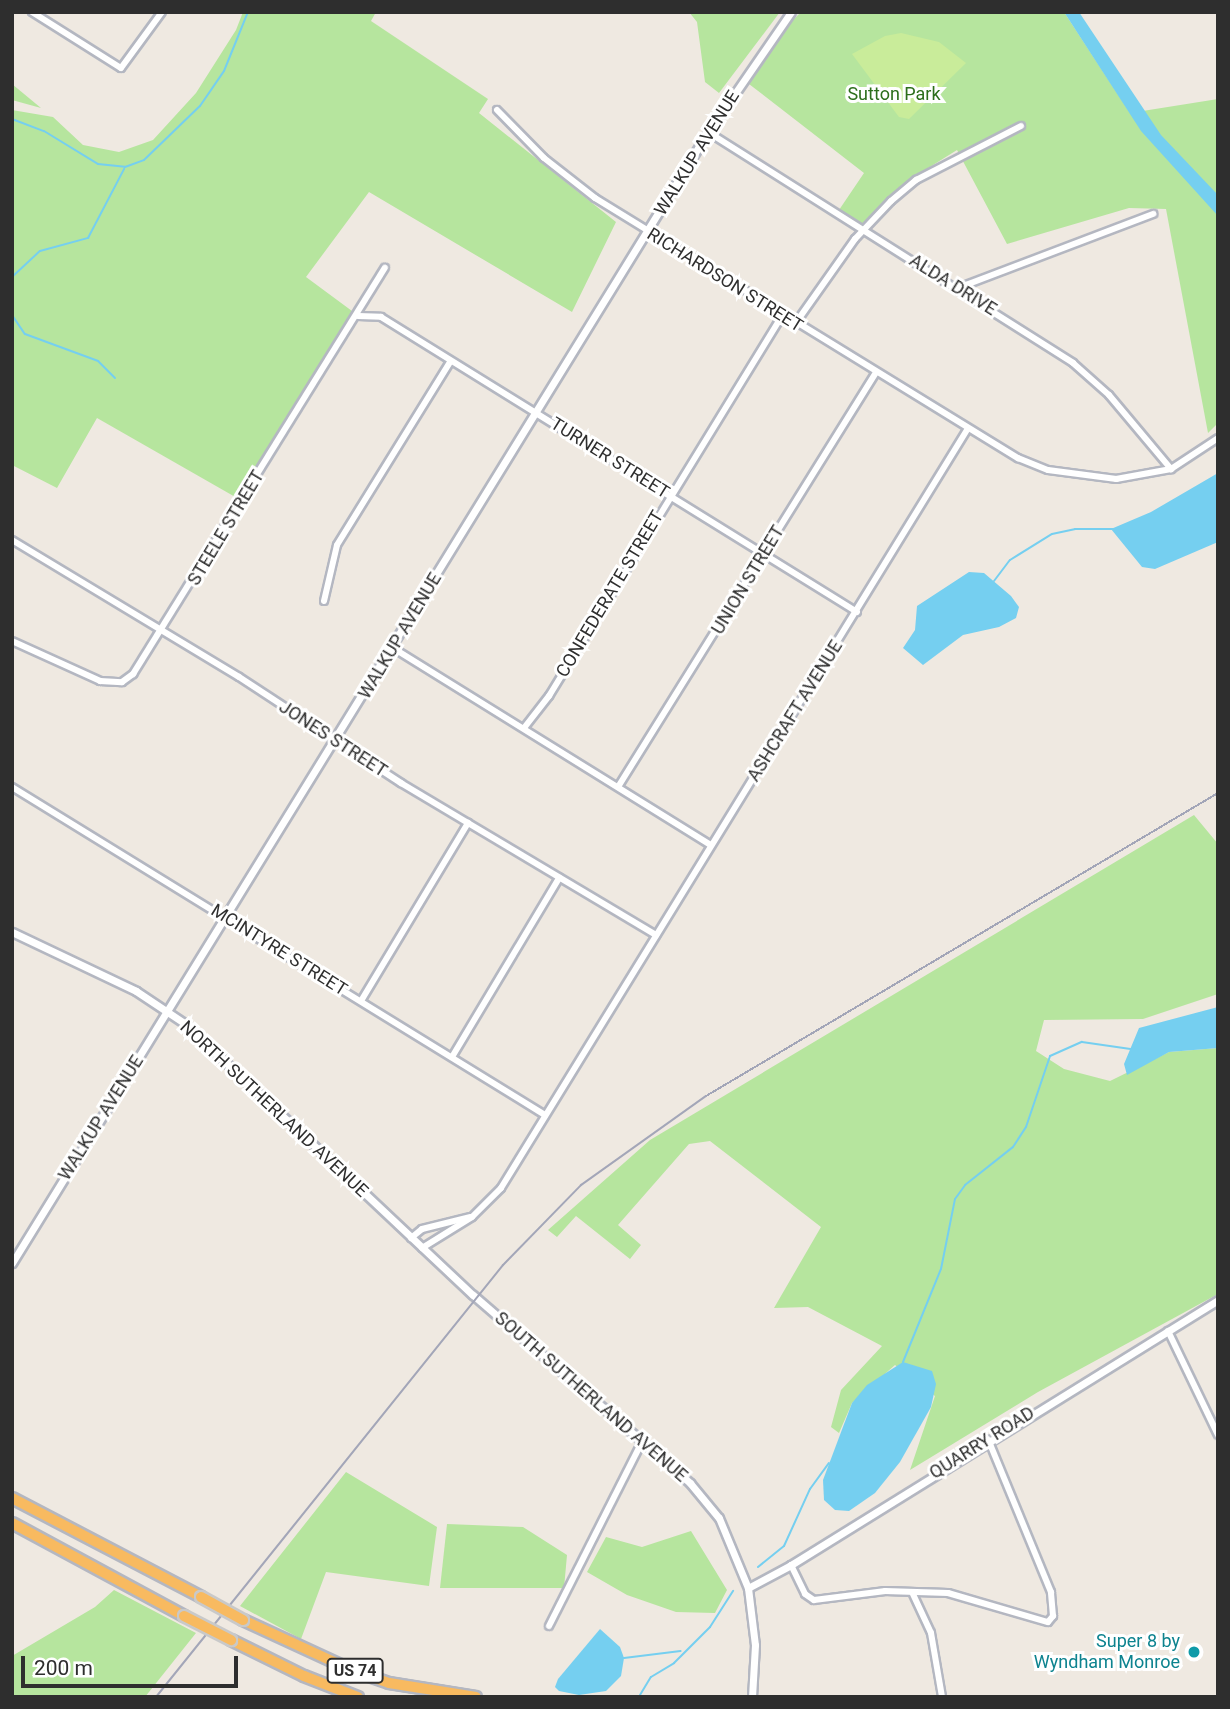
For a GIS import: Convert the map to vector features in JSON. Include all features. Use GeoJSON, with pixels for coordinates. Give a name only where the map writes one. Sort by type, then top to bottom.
{"type":"FeatureCollection","features":[{"type":"Feature","properties":{"kind":"highway","name":"US 74"},"geometry":{"type":"LineString","coordinates":[[12,1498],[243,1620],[318,1656],[389,1683],[476,1697]]}},
{"type":"Feature","properties":{"kind":"highway","name":"US 74"},"geometry":{"type":"LineString","coordinates":[[12,1523],[231,1640],[358,1697]]}},
{"type":"Feature","properties":{"kind":"street"},"geometry":{"type":"LineString","coordinates":[[32,12],[121,68],[162,12]]}},
{"type":"Feature","properties":{"kind":"street","name":"WALKUP AVENUE"},"geometry":{"type":"LineString","coordinates":[[12,1263],[169,1013],[708,132],[791,12]]}},
{"type":"Feature","properties":{"kind":"street","name":"RICHARDSON STREET"},"geometry":{"type":"LineString","coordinates":[[497,110],[552,165],[647,232],[967,430]]}},
{"type":"Feature","properties":{"kind":"street"},"geometry":{"type":"LineString","coordinates":[[795,324],[863,229],[916,180],[1021,126]]}},
{"type":"Feature","properties":{"kind":"street","name":"ALDA DRIVE"},"geometry":{"type":"LineString","coordinates":[[708,132],[958,288],[1093,380],[1171,470]]}},
{"type":"Feature","properties":{"kind":"street"},"geometry":{"type":"LineString","coordinates":[[958,288],[1153,214]]}},
{"type":"Feature","properties":{"kind":"street","name":"STEELE STREET"},"geometry":{"type":"LineString","coordinates":[[12,641],[110,683],[133,674],[163,632],[385,268]]}},
{"type":"Feature","properties":{"kind":"street","name":"TURNER STREET"},"geometry":{"type":"LineString","coordinates":[[358,316],[381,317],[857,612]]}},
{"type":"Feature","properties":{"kind":"street","name":"CONFEDERATE STREET"},"geometry":{"type":"LineString","coordinates":[[524,728],[549,696],[782,316]]}},
{"type":"Feature","properties":{"kind":"street"},"geometry":{"type":"LineString","coordinates":[[324,601],[337,545],[450,362]]}},
{"type":"Feature","properties":{"kind":"street","name":"UNION STREET"},"geometry":{"type":"LineString","coordinates":[[618,787],[876,373]]}},
{"type":"Feature","properties":{"kind":"street"},"geometry":{"type":"LineString","coordinates":[[967,430],[1018,458],[1082,478],[1116,479],[1171,470],[1218,438]]}},
{"type":"Feature","properties":{"kind":"street","name":"ASHCRAFT AVENUE"},"geometry":{"type":"LineString","coordinates":[[422,1248],[472,1217],[501,1188],[967,430]]}},
{"type":"Feature","properties":{"kind":"street","name":"JONES STREET"},"geometry":{"type":"LineString","coordinates":[[12,540],[336,739],[467,823],[656,935]]}},
{"type":"Feature","properties":{"kind":"street"},"geometry":{"type":"LineString","coordinates":[[393,648],[711,845]]}},
{"type":"Feature","properties":{"kind":"street","name":"MCINTYRE STREET"},"geometry":{"type":"LineString","coordinates":[[12,787],[545,1115]]}},
{"type":"Feature","properties":{"kind":"street"},"geometry":{"type":"LineString","coordinates":[[361,1001],[467,823]]}},
{"type":"Feature","properties":{"kind":"street"},"geometry":{"type":"LineString","coordinates":[[452,1056],[559,878]]}},
{"type":"Feature","properties":{"kind":"street","name":"NORTH SUTHERLAND AVENUE"},"geometry":{"type":"LineString","coordinates":[[12,932],[136,991],[169,1013],[220,1055],[411,1238],[477,1297]]}},
{"type":"Feature","properties":{"kind":"street"},"geometry":{"type":"LineString","coordinates":[[411,1238],[422,1229],[472,1217]]}},
{"type":"Feature","properties":{"kind":"street","name":"SOUTH SUTHERLAND AVENUE"},"geometry":{"type":"LineString","coordinates":[[477,1297],[643,1440],[690,1483],[719,1518],[748,1588],[755,1645],[752,1697]]}},
{"type":"Feature","properties":{"kind":"street","name":"QUARRY ROAD"},"geometry":{"type":"LineString","coordinates":[[748,1588],[791,1565],[988,1440],[1218,1300]]}},
{"type":"Feature","properties":{"kind":"street"},"geometry":{"type":"LineString","coordinates":[[1168,1331],[1218,1435]]}},
{"type":"Feature","properties":{"kind":"street"},"geometry":{"type":"LineString","coordinates":[[549,1626],[643,1440]]}},
{"type":"Feature","properties":{"kind":"street"},"geometry":{"type":"LineString","coordinates":[[791,1565],[805,1594],[814,1600],[912,1592],[948,1593],[1048,1622],[1053,1616],[1051,1592],[988,1440]]}},
{"type":"Feature","properties":{"kind":"street"},"geometry":{"type":"LineString","coordinates":[[912,1592],[931,1633],[942,1697]]}},
{"type":"Feature","properties":{"kind":"green space"},"geometry":{"type":"Polygon","coordinates":[[[243,12],[376,12],[371,21],[488,99],[479,113],[616,222],[572,312],[369,192],[306,277],[352,311],[237,498],[97,418],[57,488],[12,465],[12,110],[53,117],[83,145],[119,152],[153,140],[196,93],[236,30],[243,12]]]}},
{"type":"Feature","properties":{"kind":"green space"},"geometry":{"type":"Polygon","coordinates":[[[689,12],[780,12],[719,93],[705,82],[697,22],[689,12]]]}},
{"type":"Feature","properties":{"kind":"green space","name":"Sutton Park"},"geometry":{"type":"Polygon","coordinates":[[[801,12],[1064,12],[1130,113],[1218,99],[1218,423],[1208,433],[1166,209],[1129,208],[1007,244],[957,150],[917,175],[862,224],[839,210],[864,173],[749,84],[782,31],[801,12]]]}},
{"type":"Feature","properties":{"kind":"green space"},"geometry":{"type":"Polygon","coordinates":[[[901,33],[939,42],[966,63],[909,119],[899,117],[852,54],[885,36],[901,33]]]}},
{"type":"Feature","properties":{"kind":"green space"},"geometry":{"type":"Polygon","coordinates":[[[12,84],[41,108],[12,100],[12,84]]]}},
{"type":"Feature","properties":{"kind":"green space"},"geometry":{"type":"Polygon","coordinates":[[[1194,815],[1218,844],[1218,994],[1143,1019],[1044,1020],[1036,1051],[1064,1069],[1110,1081],[1169,1052],[1218,1048],[1218,1294],[1038,1392],[910,1470],[935,1396],[895,1365],[852,1403],[839,1433],[831,1427],[841,1390],[882,1346],[808,1307],[774,1308],[821,1227],[710,1141],[689,1144],[618,1225],[641,1245],[630,1259],[576,1216],[557,1237],[548,1230],[650,1140],[1194,815]]]}},
{"type":"Feature","properties":{"kind":"green space"},"geometry":{"type":"Polygon","coordinates":[[[346,1472],[437,1527],[429,1586],[326,1572],[301,1639],[240,1606],[346,1472]]]}},
{"type":"Feature","properties":{"kind":"green space"},"geometry":{"type":"Polygon","coordinates":[[[447,1524],[523,1527],[567,1555],[564,1588],[440,1588],[447,1524]]]}},
{"type":"Feature","properties":{"kind":"green space"},"geometry":{"type":"Polygon","coordinates":[[[691,1531],[727,1590],[715,1613],[676,1612],[627,1595],[587,1572],[606,1537],[642,1547],[691,1531]]]}},
{"type":"Feature","properties":{"kind":"green space"},"geometry":{"type":"Polygon","coordinates":[[[114,1590],[196,1633],[145,1697],[12,1697],[12,1656],[95,1607],[114,1590]]]}},
{"type":"Feature","properties":{"kind":"water"},"geometry":{"type":"Polygon","coordinates":[[[1064,12],[1079,12],[1161,135],[1218,195],[1218,216],[1141,131],[1064,12]]]}},
{"type":"Feature","properties":{"kind":"water"},"geometry":{"type":"Polygon","coordinates":[[[1218,473],[1218,542],[1155,569],[1142,567],[1111,529],[1151,512],[1218,473]]]}},
{"type":"Feature","properties":{"kind":"water"},"geometry":{"type":"Polygon","coordinates":[[[969,572],[984,573],[1011,596],[1019,607],[1016,618],[999,627],[963,635],[923,665],[903,648],[915,630],[917,606],[969,572]]]}},
{"type":"Feature","properties":{"kind":"water"},"geometry":{"type":"Polygon","coordinates":[[[1218,1007],[1218,1048],[1169,1052],[1127,1075],[1124,1064],[1139,1028],[1218,1007]]]}},
{"type":"Feature","properties":{"kind":"water"},"geometry":{"type":"Polygon","coordinates":[[[903,1362],[932,1371],[936,1384],[931,1407],[900,1462],[875,1493],[849,1511],[835,1510],[824,1500],[823,1480],[852,1403],[867,1385],[903,1362]]]}},
{"type":"Feature","properties":{"kind":"water"},"geometry":{"type":"Polygon","coordinates":[[[600,1629],[620,1647],[624,1658],[621,1676],[606,1691],[579,1695],[559,1691],[555,1687],[558,1679],[600,1629]]]}},
{"type":"Feature","properties":{"kind":"waterway"},"geometry":{"type":"LineString","coordinates":[[12,119],[44,131],[98,164],[125,167],[144,160],[200,106],[224,71],[248,12]]}},
{"type":"Feature","properties":{"kind":"waterway"},"geometry":{"type":"LineString","coordinates":[[12,277],[40,251],[88,238],[124,169]]}},
{"type":"Feature","properties":{"kind":"waterway"},"geometry":{"type":"LineString","coordinates":[[12,315],[25,334],[98,361],[115,378]]}},
{"type":"Feature","properties":{"kind":"waterway"},"geometry":{"type":"LineString","coordinates":[[994,581],[1010,560],[1052,534],[1075,529],[1113,529]]}},
{"type":"Feature","properties":{"kind":"waterway"},"geometry":{"type":"LineString","coordinates":[[903,1362],[941,1269],[955,1199],[965,1185],[1013,1147],[1026,1127],[1050,1056],[1082,1042],[1131,1049]]}},
{"type":"Feature","properties":{"kind":"waterway"},"geometry":{"type":"LineString","coordinates":[[758,1567],[784,1546],[810,1489],[829,1463]]}},
{"type":"Feature","properties":{"kind":"waterway"},"geometry":{"type":"LineString","coordinates":[[640,1695],[651,1677],[674,1663],[710,1627],[733,1591]]}},
{"type":"Feature","properties":{"kind":"waterway"},"geometry":{"type":"LineString","coordinates":[[624,1658],[681,1651]]}},
{"type":"Feature","properties":{"kind":"railway"},"geometry":{"type":"LineString","coordinates":[[156,1697],[503,1265],[581,1185],[706,1096],[1218,793]]}},
{"type":"Feature","properties":{"kind":"place","name":"Super 8 by Wyndham Monroe"},"geometry":{"type":"Point","coordinates":[1194,1652]}}]}
